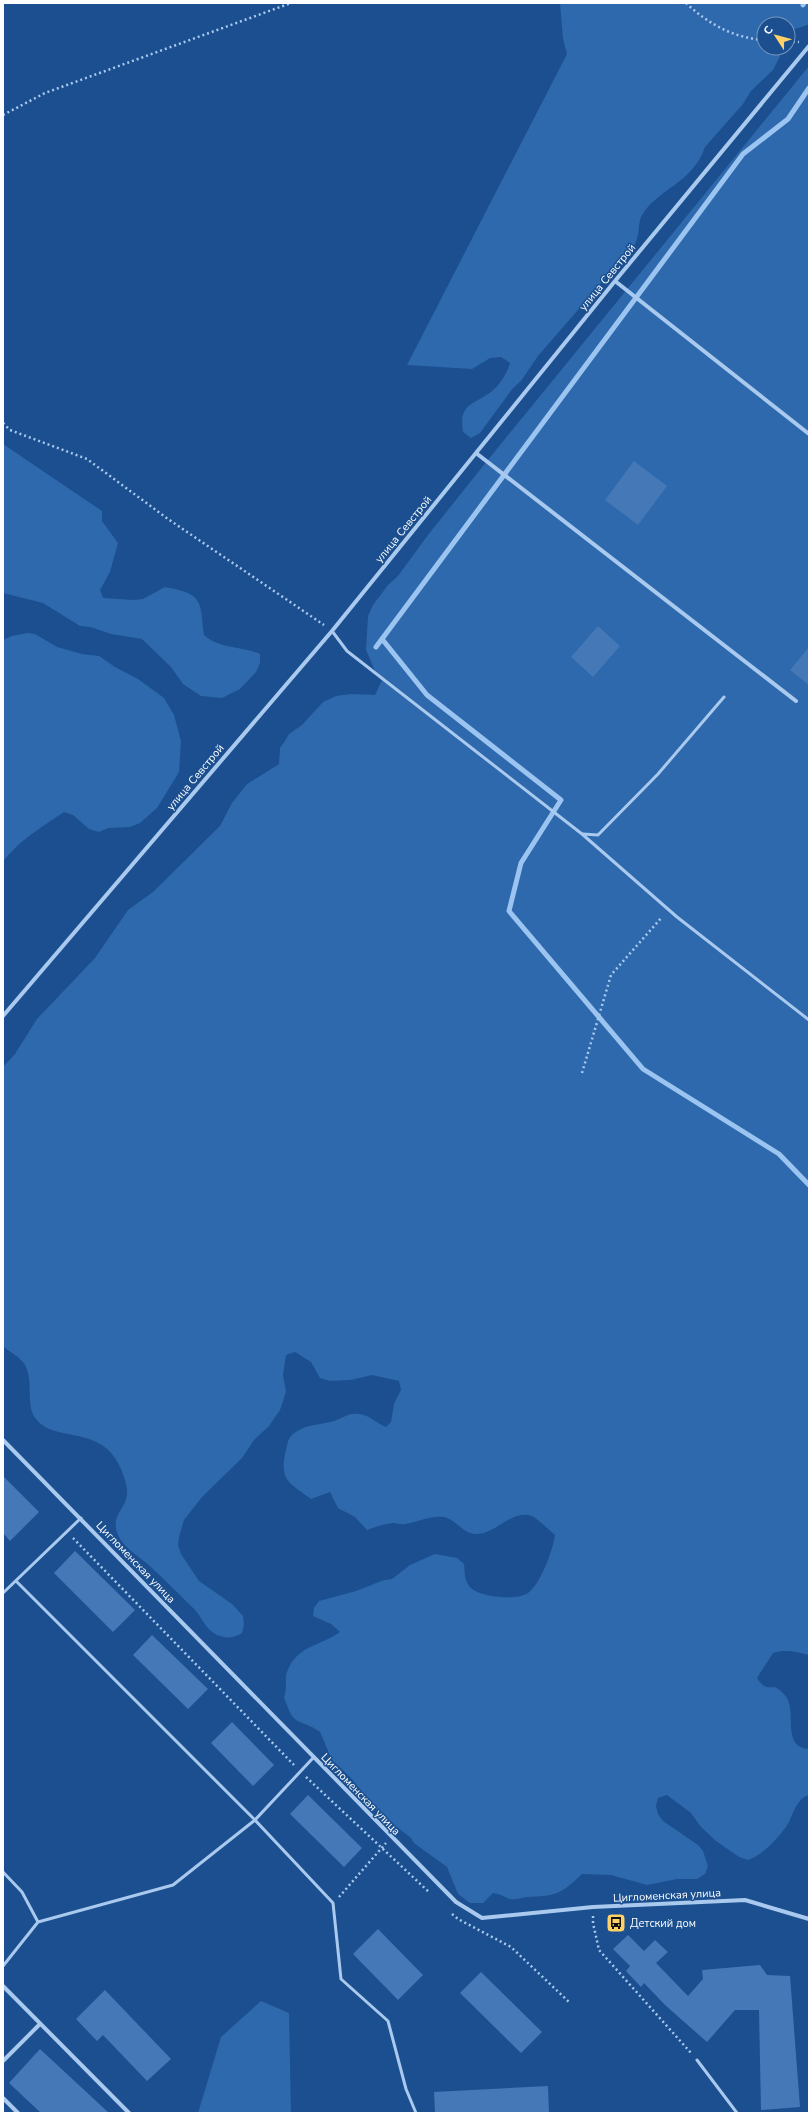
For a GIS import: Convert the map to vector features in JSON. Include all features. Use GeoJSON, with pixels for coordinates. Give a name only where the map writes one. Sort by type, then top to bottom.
{"type":"FeatureCollection","features":[{"type":"Feature","properties":{"kind":"street","name":"улица Севстрой"},"geometry":{"type":"LineString","coordinates":[[3,1016],[332,630],[615,281],[809,46]]}},
{"type":"Feature","properties":{"kind":"street"},"geometry":{"type":"LineString","coordinates":[[615,281],[809,434]]}},
{"type":"Feature","properties":{"kind":"street"},"geometry":{"type":"LineString","coordinates":[[476,453],[796,701]]}},
{"type":"Feature","properties":{"kind":"street","name":"Цигломенская улица"},"geometry":{"type":"LineString","coordinates":[[3,1440],[81,1518],[391,1838],[456,1902],[482,1918],[593,1907],[745,1900],[809,1918]]}},
{"type":"Feature","properties":{"kind":"street"},"geometry":{"type":"LineString","coordinates":[[3,1986],[129,2113]]}},
{"type":"Feature","properties":{"kind":"street"},"geometry":{"type":"LineString","coordinates":[[3,2062],[40,2024]]}},
{"type":"Feature","properties":{"kind":"street"},"geometry":{"type":"LineString","coordinates":[[3,2098],[18,2113]]}},
{"type":"Feature","properties":{"kind":"lane"},"geometry":{"type":"LineString","coordinates":[[332,630],[347,651],[582,834],[669,910],[809,1020]]}},
{"type":"Feature","properties":{"kind":"lane"},"geometry":{"type":"LineString","coordinates":[[582,834],[598,835],[658,774],[724,696]]}},
{"type":"Feature","properties":{"kind":"lane"},"geometry":{"type":"LineString","coordinates":[[3,1593],[81,1518]]}},
{"type":"Feature","properties":{"kind":"lane"},"geometry":{"type":"LineString","coordinates":[[16,1581],[255,1820],[333,1903],[341,1979],[388,2020],[406,2089],[416,2113]]}},
{"type":"Feature","properties":{"kind":"lane"},"geometry":{"type":"LineString","coordinates":[[3,1966],[38,1922],[172,1885],[255,1820],[313,1758]]}},
{"type":"Feature","properties":{"kind":"lane"},"geometry":{"type":"LineString","coordinates":[[3,1872],[22,1892],[38,1922]]}},
{"type":"Feature","properties":{"kind":"lane"},"geometry":{"type":"LineString","coordinates":[[698,2060],[737,2113]]}},
{"type":"Feature","properties":{"kind":"path"},"geometry":{"type":"LineString","coordinates":[[3,115],[45,93],[291,3]]}},
{"type":"Feature","properties":{"kind":"path"},"geometry":{"type":"LineString","coordinates":[[686,3],[698,14],[726,32],[756,38]]}},
{"type":"Feature","properties":{"kind":"path"},"geometry":{"type":"LineString","coordinates":[[3,423],[10,430],[87,459],[168,520],[332,630]]}},
{"type":"Feature","properties":{"kind":"path"},"geometry":{"type":"LineString","coordinates":[[582,1073],[611,975],[669,910]]}},
{"type":"Feature","properties":{"kind":"path"},"geometry":{"type":"LineString","coordinates":[[333,1903],[391,1838]]}},
{"type":"Feature","properties":{"kind":"path"},"geometry":{"type":"LineString","coordinates":[[593,1907],[593,1923],[599,1950],[698,2060]]}},
{"type":"Feature","properties":{"kind":"shaded area"},"geometry":{"type":"Polygon","coordinates":[[[560,3],[809,3],[809,24],[796,29],[796,16],[756,16],[756,56],[780,56],[773,70],[751,91],[743,104],[705,147],[692,170],[648,207],[641,217],[638,237],[635,244],[538,356],[521,381],[513,388],[480,433],[471,438],[463,432],[462,423],[464,411],[467,407],[488,394],[499,384],[510,363],[501,357],[490,358],[472,369],[407,365],[567,54],[563,39],[560,3]]]}},
{"type":"Feature","properties":{"kind":"shaded area"},"geometry":{"type":"Polygon","coordinates":[[[809,66],[809,1655],[787,1651],[773,1653],[757,1678],[764,1686],[775,1687],[785,1695],[788,1700],[793,1738],[796,1744],[809,1749],[809,1795],[800,1800],[797,1804],[786,1827],[774,1842],[759,1854],[748,1860],[739,1857],[716,1841],[701,1827],[691,1813],[667,1795],[658,1798],[656,1806],[658,1814],[663,1821],[698,1845],[703,1851],[708,1866],[705,1874],[697,1879],[677,1879],[647,1885],[611,1875],[582,1874],[563,1890],[551,1895],[512,1899],[493,1893],[483,1903],[470,1903],[458,1894],[447,1867],[414,1843],[411,1838],[380,1814],[351,1778],[332,1760],[320,1732],[294,1718],[284,1697],[286,1690],[286,1675],[291,1663],[303,1651],[340,1632],[331,1624],[313,1616],[314,1608],[319,1601],[356,1591],[384,1580],[392,1579],[410,1565],[435,1554],[457,1558],[464,1564],[467,1582],[474,1590],[498,1597],[515,1597],[523,1595],[533,1589],[537,1583],[549,1558],[555,1535],[534,1517],[524,1515],[510,1519],[490,1531],[475,1534],[466,1531],[444,1517],[429,1518],[404,1524],[390,1523],[367,1530],[355,1517],[338,1508],[330,1492],[311,1499],[291,1484],[285,1474],[284,1460],[291,1436],[297,1431],[306,1427],[334,1421],[348,1415],[355,1414],[367,1416],[386,1427],[391,1422],[394,1404],[401,1390],[399,1381],[372,1375],[351,1380],[330,1381],[320,1378],[311,1362],[295,1352],[286,1355],[283,1375],[286,1392],[280,1410],[269,1426],[254,1440],[242,1458],[202,1497],[184,1520],[178,1545],[181,1554],[199,1581],[232,1604],[243,1616],[244,1625],[242,1633],[239,1635],[233,1637],[221,1636],[209,1629],[194,1609],[148,1564],[128,1549],[118,1535],[116,1528],[117,1518],[126,1500],[127,1491],[124,1476],[115,1458],[106,1448],[96,1442],[53,1430],[44,1426],[36,1419],[31,1406],[26,1367],[20,1359],[3,1346],[3,1067],[15,1054],[37,1019],[95,958],[128,910],[153,892],[220,826],[232,803],[247,784],[279,764],[280,748],[289,734],[302,725],[323,702],[336,696],[351,694],[375,695],[383,678],[375,671],[366,650],[368,616],[373,605],[388,585],[398,576],[428,535],[483,466],[809,66]]]}},
{"type":"Feature","properties":{"kind":"shaded area"},"geometry":{"type":"Polygon","coordinates":[[[3,444],[102,511],[102,521],[118,543],[110,572],[100,590],[103,598],[134,600],[143,599],[165,587],[187,593],[198,601],[202,614],[204,635],[217,643],[260,654],[260,663],[256,672],[240,689],[222,698],[201,696],[183,684],[171,667],[142,639],[111,634],[90,627],[80,626],[43,603],[3,593],[3,444]]]}},
{"type":"Feature","properties":{"kind":"shaded area"},"geometry":{"type":"Polygon","coordinates":[[[28,633],[35,634],[57,647],[82,654],[99,656],[115,667],[138,679],[164,698],[174,715],[181,741],[179,772],[157,808],[140,823],[130,827],[108,828],[99,832],[89,829],[73,815],[64,812],[23,841],[3,862],[3,640],[12,636],[28,633]]]}},
{"type":"Feature","properties":{"kind":"shaded area"},"geometry":{"type":"Polygon","coordinates":[[[261,2001],[289,2013],[291,2113],[198,2113],[221,2037],[261,2001]]]}},
{"type":"Feature","properties":{"kind":"building"},"geometry":{"type":"Polygon","coordinates":[[[634,461],[667,486],[638,525],[605,500],[634,461]]]}},
{"type":"Feature","properties":{"kind":"building"},"geometry":{"type":"Polygon","coordinates":[[[598,626],[620,646],[593,677],[571,657],[598,626]]]}},
{"type":"Feature","properties":{"kind":"building"},"geometry":{"type":"Polygon","coordinates":[[[809,647],[809,685],[790,670],[809,647]]]}},
{"type":"Feature","properties":{"kind":"building"},"geometry":{"type":"Polygon","coordinates":[[[3,1476],[39,1512],[10,1541],[3,1533],[3,1476]]]}},
{"type":"Feature","properties":{"kind":"building"},"geometry":{"type":"Polygon","coordinates":[[[75,1551],[135,1610],[113,1632],[54,1573],[75,1551]]]}},
{"type":"Feature","properties":{"kind":"building"},"geometry":{"type":"Polygon","coordinates":[[[152,1635],[208,1689],[188,1709],[133,1655],[152,1635]]]}},
{"type":"Feature","properties":{"kind":"building"},"geometry":{"type":"Polygon","coordinates":[[[232,1722],[274,1765],[253,1786],[211,1743],[232,1722]]]}},
{"type":"Feature","properties":{"kind":"building"},"geometry":{"type":"Polygon","coordinates":[[[308,1795],[362,1848],[344,1867],[290,1814],[308,1795]]]}},
{"type":"Feature","properties":{"kind":"building"},"geometry":{"type":"Polygon","coordinates":[[[378,1929],[423,1975],[398,2000],[353,1954],[378,1929]]]}},
{"type":"Feature","properties":{"kind":"building"},"geometry":{"type":"Polygon","coordinates":[[[628,1935],[644,1951],[655,1940],[668,1952],[656,1963],[688,1996],[703,1979],[702,1970],[760,1965],[767,1975],[790,1976],[800,2107],[761,2110],[759,2010],[735,2010],[707,2042],[665,2005],[644,1983],[641,1987],[626,1971],[630,1966],[613,1949],[628,1935]]]}},
{"type":"Feature","properties":{"kind":"building"},"geometry":{"type":"Polygon","coordinates":[[[481,1972],[542,2032],[521,2053],[460,1993],[481,1972]]]}},
{"type":"Feature","properties":{"kind":"building"},"geometry":{"type":"Polygon","coordinates":[[[105,1990],[171,2059],[147,2081],[103,2035],[97,2041],[76,2019],[105,1990]]]}},
{"type":"Feature","properties":{"kind":"building"},"geometry":{"type":"Polygon","coordinates":[[[40,2049],[109,2113],[41,2113],[9,2083],[40,2049]]]}},
{"type":"Feature","properties":{"kind":"building"},"geometry":{"type":"Polygon","coordinates":[[[548,2086],[549,2113],[435,2113],[434,2092],[548,2086]]]}},
{"type":"Feature","properties":{"kind":"waterway"},"geometry":{"type":"LineString","coordinates":[[376,647],[743,154],[788,119],[809,88]]}},
{"type":"Feature","properties":{"kind":"waterway"},"geometry":{"type":"LineString","coordinates":[[382,639],[427,695],[561,800],[521,863],[509,911],[643,1069],[779,1154],[809,1185]]}},
{"type":"Feature","properties":{"kind":"place","name":"Детский дом"},"geometry":{"type":"Point","coordinates":[616,1923]}}]}
